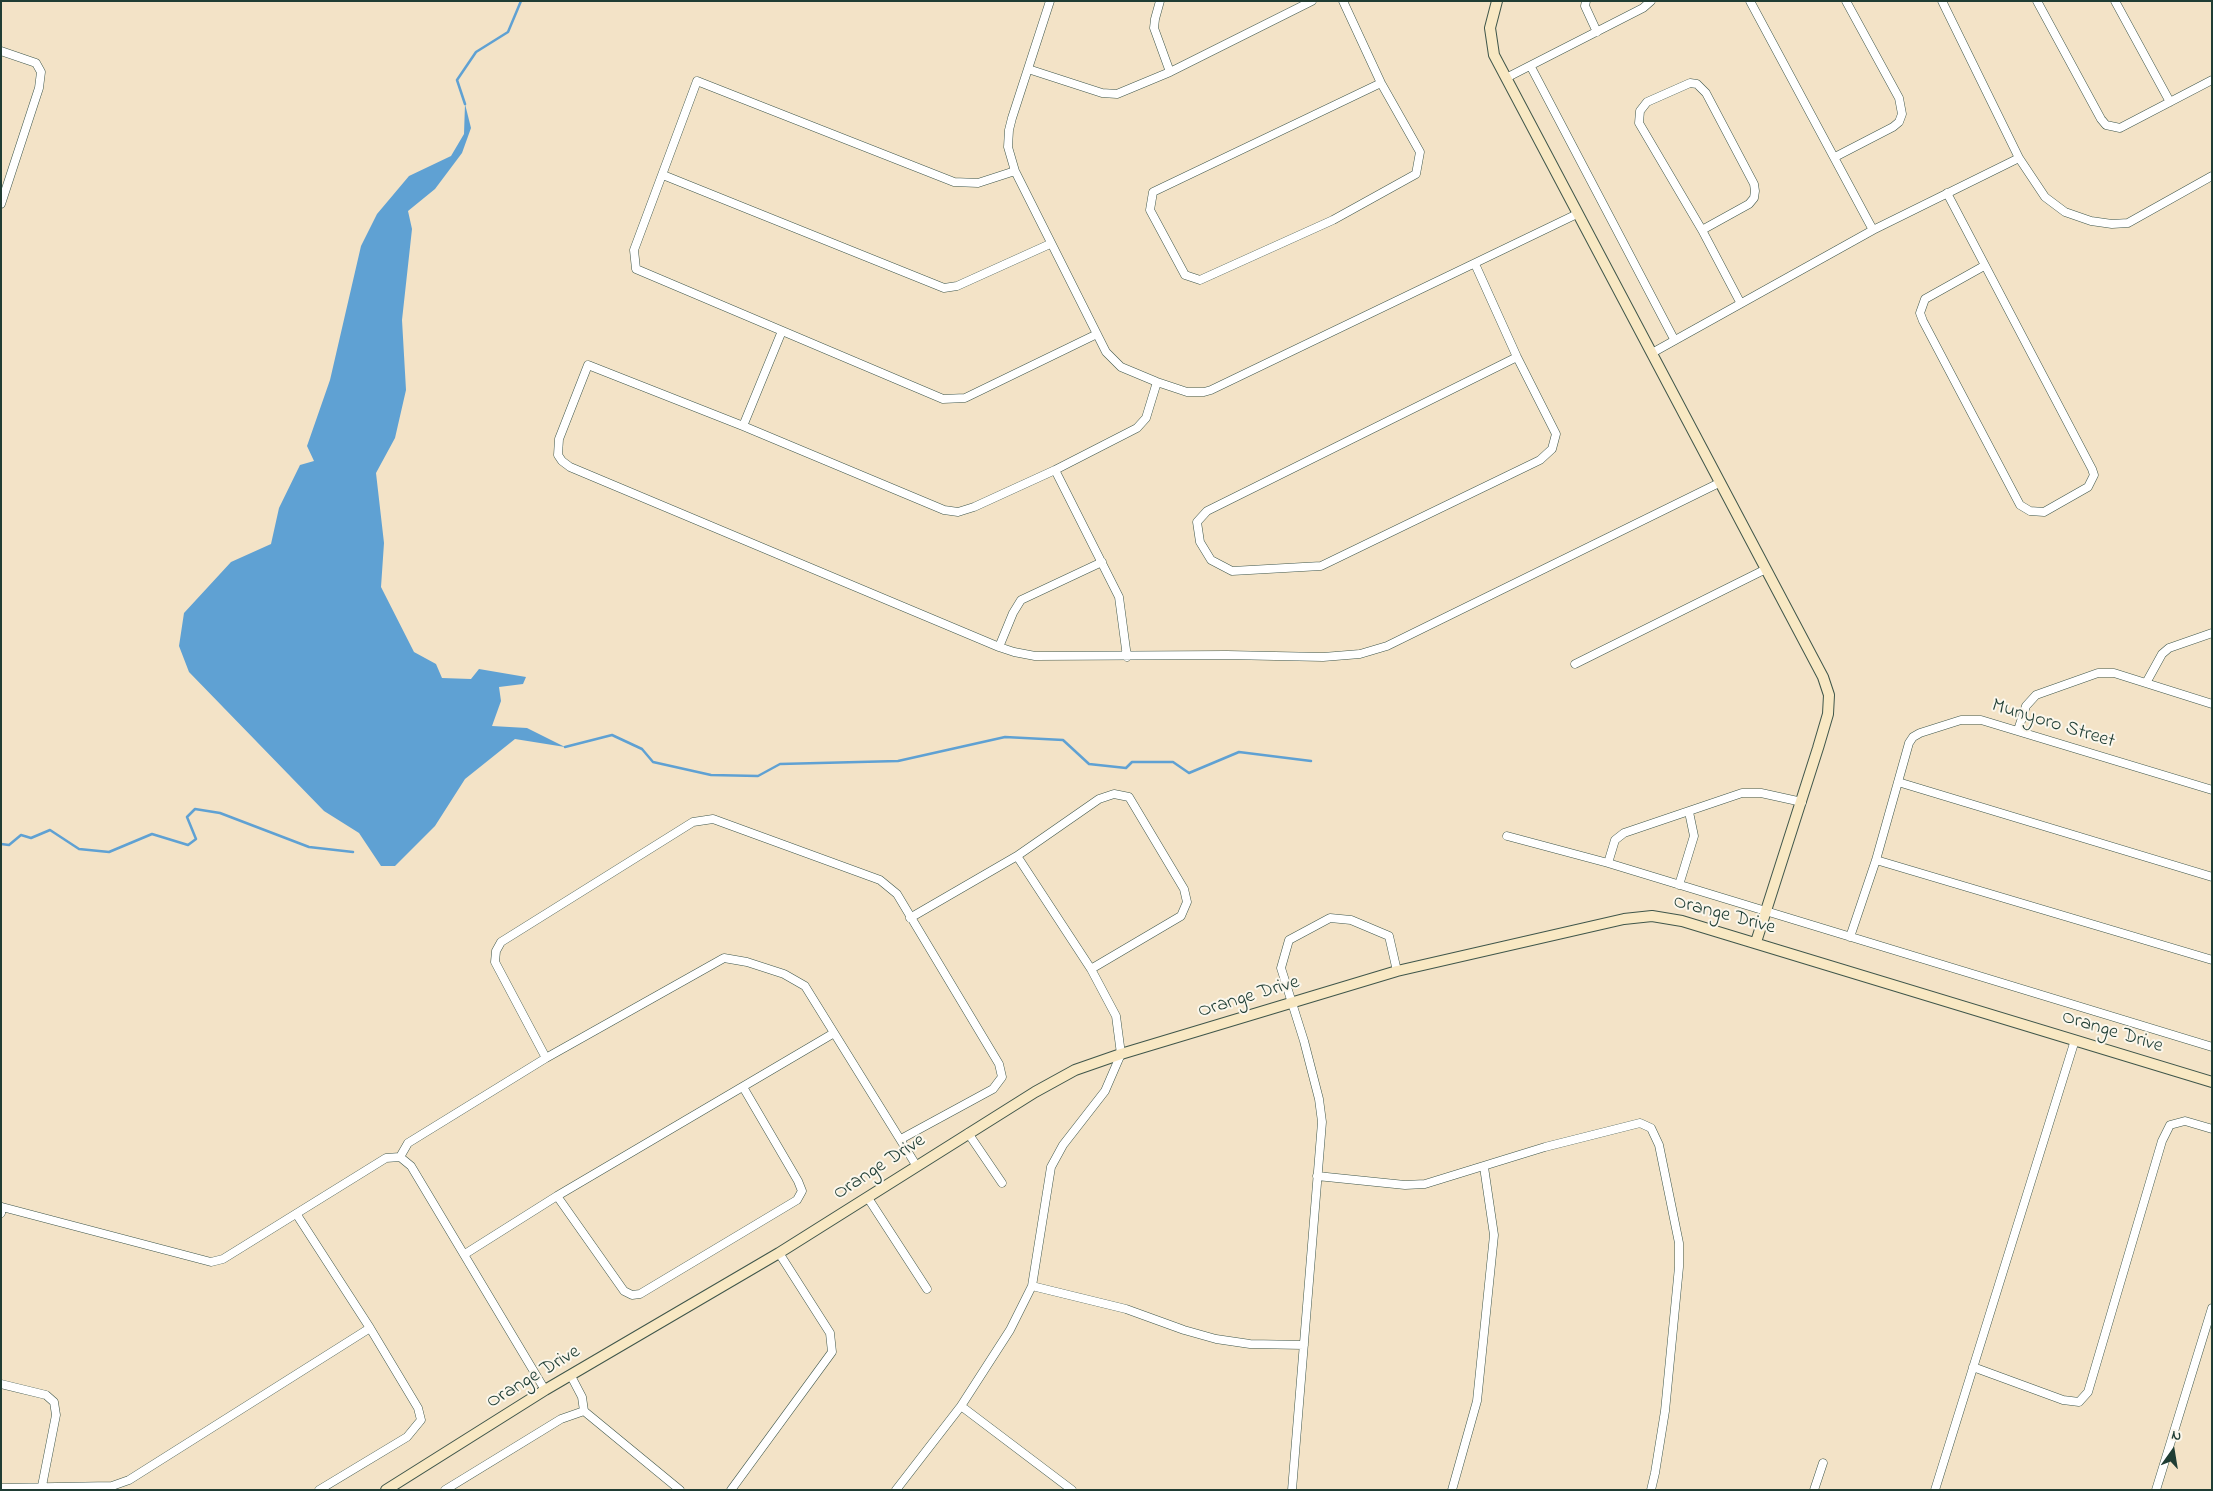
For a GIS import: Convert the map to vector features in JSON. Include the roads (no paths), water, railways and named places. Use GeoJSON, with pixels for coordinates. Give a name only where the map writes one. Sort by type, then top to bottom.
{"type":"FeatureCollection","features":[{"type":"Feature","properties":{"kind":"street"},"geometry":{"type":"LineString","coordinates":[[1050,1],[1009,130],[1008,147],[1015,171],[1050,244],[1106,352],[1115,362],[1157,382],[1187,392],[1211,390],[1577,214]]}},
{"type":"Feature","properties":{"kind":"street"},"geometry":{"type":"LineString","coordinates":[[1160,1],[1154,19],[1154,28],[1170,72]]}},
{"type":"Feature","properties":{"kind":"street"},"geometry":{"type":"LineString","coordinates":[[1028,69],[1110,94],[1124,92],[1170,72],[1312,1]]}},
{"type":"Feature","properties":{"kind":"street"},"geometry":{"type":"LineString","coordinates":[[1343,1],[1382,83],[1420,152],[1416,174],[1333,220],[1200,280],[1185,275],[1150,210],[1153,192],[1382,83]]}},
{"type":"Feature","properties":{"kind":"street"},"geometry":{"type":"LineString","coordinates":[[1497,1],[1490,28],[1494,55],[1823,677],[1830,695],[1828,714],[1802,802],[1756,942]]}},
{"type":"Feature","properties":{"kind":"street"},"geometry":{"type":"LineString","coordinates":[[1586,1],[1586,6],[1597,32]]}},
{"type":"Feature","properties":{"kind":"street"},"geometry":{"type":"LineString","coordinates":[[1506,78],[1531,67],[1643,8],[1651,1]]}},
{"type":"Feature","properties":{"kind":"street"},"geometry":{"type":"LineString","coordinates":[[1750,1],[1835,157],[1872,230]]}},
{"type":"Feature","properties":{"kind":"street"},"geometry":{"type":"LineString","coordinates":[[1835,157],[1894,127],[1902,114],[1898,98],[1846,1]]}},
{"type":"Feature","properties":{"kind":"street"},"geometry":{"type":"LineString","coordinates":[[1942,1],[2019,158],[2044,198],[2065,212],[2091,221],[2112,224],[2128,223],[2212,176]]}},
{"type":"Feature","properties":{"kind":"street"},"geometry":{"type":"LineString","coordinates":[[2037,1],[2101,120],[2106,125],[2120,128],[2212,80]]}},
{"type":"Feature","properties":{"kind":"street"},"geometry":{"type":"LineString","coordinates":[[2115,1],[2170,102]]}},
{"type":"Feature","properties":{"kind":"street"},"geometry":{"type":"LineString","coordinates":[[1,51],[36,63],[41,72],[39,88],[1,204]]}},
{"type":"Feature","properties":{"kind":"street"},"geometry":{"type":"LineString","coordinates":[[1531,67],[1674,340]]}},
{"type":"Feature","properties":{"kind":"street"},"geometry":{"type":"LineString","coordinates":[[1015,171],[978,183],[954,182],[697,81],[634,250],[636,269],[942,399],[965,398],[1097,334]]}},
{"type":"Feature","properties":{"kind":"street"},"geometry":{"type":"LineString","coordinates":[[1702,230],[1749,204],[1754,198],[1755,191],[1754,184],[1706,93],[1697,84],[1690,83],[1647,102],[1640,111],[1639,123],[1702,230],[1740,302]]}},
{"type":"Feature","properties":{"kind":"street"},"geometry":{"type":"LineString","coordinates":[[1652,353],[1740,302],[1872,230],[2019,158]]}},
{"type":"Feature","properties":{"kind":"street"},"geometry":{"type":"LineString","coordinates":[[663,175],[944,288],[957,286],[1050,244]]}},
{"type":"Feature","properties":{"kind":"street"},"geometry":{"type":"LineString","coordinates":[[1947,193],[2094,475],[2088,487],[2044,512],[2030,511],[2020,505],[1920,312],[1925,299],[1984,266]]}},
{"type":"Feature","properties":{"kind":"street"},"geometry":{"type":"LineString","coordinates":[[1474,264],[1517,357],[1556,434],[1552,449],[1540,460],[1321,566],[1232,571],[1210,560],[1200,542],[1197,522],[1207,511],[1517,357]]}},
{"type":"Feature","properties":{"kind":"street"},"geometry":{"type":"LineString","coordinates":[[742,426],[782,331]]}},
{"type":"Feature","properties":{"kind":"street"},"geometry":{"type":"LineString","coordinates":[[1157,382],[1148,412],[1142,424],[1055,470],[965,511],[952,512],[588,365],[559,439],[558,455],[570,467],[999,647],[1035,656],[1227,655],[1324,657],[1375,651],[1719,483]]}},
{"type":"Feature","properties":{"kind":"street"},"geometry":{"type":"LineString","coordinates":[[1055,470],[1102,562],[1120,602],[1127,657]]}},
{"type":"Feature","properties":{"kind":"street"},"geometry":{"type":"LineString","coordinates":[[999,647],[1013,613],[1021,600],[1102,562]]}},
{"type":"Feature","properties":{"kind":"street"},"geometry":{"type":"LineString","coordinates":[[1575,664],[1766,569]]}},
{"type":"Feature","properties":{"kind":"street"},"geometry":{"type":"LineString","coordinates":[[2146,683],[2162,654],[2169,648],[2212,633]]}},
{"type":"Feature","properties":{"kind":"street"},"geometry":{"type":"LineString","coordinates":[[2018,730],[2026,706],[2036,695],[2090,675],[2106,672],[2212,704]]}},
{"type":"Feature","properties":{"kind":"street","name":"Munyoro Street"},"geometry":{"type":"LineString","coordinates":[[1850,937],[1876,860],[1909,744],[1913,737],[1920,733],[1961,720],[1972,719],[2018,730],[2212,790]]}},
{"type":"Feature","properties":{"kind":"street"},"geometry":{"type":"LineString","coordinates":[[1898,782],[2212,876]]}},
{"type":"Feature","properties":{"kind":"street"},"geometry":{"type":"LineString","coordinates":[[1608,862],[1615,840],[1624,832],[1748,792],[1762,793],[1802,802]]}},
{"type":"Feature","properties":{"kind":"street"},"geometry":{"type":"LineString","coordinates":[[910,918],[1017,856],[1099,799],[1114,794],[1129,797],[1184,889],[1187,902],[1181,916],[1092,969]]}},
{"type":"Feature","properties":{"kind":"street"},"geometry":{"type":"LineString","coordinates":[[1679,885],[1694,836],[1690,812]]}},
{"type":"Feature","properties":{"kind":"street"},"geometry":{"type":"LineString","coordinates":[[546,1058],[496,962],[496,951],[500,942],[693,822],[713,819],[880,880],[897,894],[999,1064],[1002,1077],[992,1089],[901,1139]]}},
{"type":"Feature","properties":{"kind":"street"},"geometry":{"type":"LineString","coordinates":[[1507,836],[1608,862],[1766,912],[2212,1047]]}},
{"type":"Feature","properties":{"kind":"street"},"geometry":{"type":"LineString","coordinates":[[896,1490],[961,1406],[1010,1330],[1032,1286],[1051,1167],[1063,1145],[1105,1091],[1121,1054],[1116,1016],[1092,969],[1017,856]]}},
{"type":"Feature","properties":{"kind":"street"},"geometry":{"type":"LineString","coordinates":[[1876,860],[2212,960]]}},
{"type":"Feature","properties":{"kind":"street","name":"Orange Drive"},"geometry":{"type":"LineString","coordinates":[[386,1490],[545,1390],[572,1376],[868,1198],[916,1165],[968,1133],[1056,1080],[1094,1062],[1397,971],[1624,919],[1652,916],[1682,921],[2212,1082]]}},
{"type":"Feature","properties":{"kind":"street"},"geometry":{"type":"LineString","coordinates":[[1292,1490],[1322,1122],[1319,1099],[1304,1041],[1281,968],[1289,940],[1330,918],[1351,920],[1388,936],[1397,971]]}},
{"type":"Feature","properties":{"kind":"street"},"geometry":{"type":"LineString","coordinates":[[400,1157],[408,1143],[546,1058],[724,958],[747,962],[784,974],[805,986],[916,1165]]}},
{"type":"Feature","properties":{"kind":"street"},"geometry":{"type":"LineString","coordinates":[[465,1254],[557,1196],[834,1033]]}},
{"type":"Feature","properties":{"kind":"street"},"geometry":{"type":"LineString","coordinates":[[1935,1490],[2075,1040]]}},
{"type":"Feature","properties":{"kind":"street"},"geometry":{"type":"LineString","coordinates":[[557,1196],[624,1290],[632,1295],[640,1294],[798,1200],[802,1191],[798,1181],[743,1087]]}},
{"type":"Feature","properties":{"kind":"street"},"geometry":{"type":"LineString","coordinates":[[1972,1367],[2063,1400],[2079,1402],[2088,1392],[2162,1141],[2170,1125],[2185,1121],[2212,1129]]}},
{"type":"Feature","properties":{"kind":"street"},"geometry":{"type":"LineString","coordinates":[[1317,1176],[1417,1185],[1545,1148],[1640,1124],[1651,1128],[1659,1145],[1679,1243],[1679,1267],[1664,1420],[1656,1473],[1651,1490]]}},
{"type":"Feature","properties":{"kind":"street"},"geometry":{"type":"LineString","coordinates":[[968,1133],[1002,1184]]}},
{"type":"Feature","properties":{"kind":"street"},"geometry":{"type":"LineString","coordinates":[[1,1213],[2,1208],[211,1262],[223,1259],[297,1215],[386,1158],[400,1157],[411,1166],[545,1390]]}},
{"type":"Feature","properties":{"kind":"street"},"geometry":{"type":"LineString","coordinates":[[1452,1490],[1477,1401],[1492,1254],[1494,1221],[1484,1166]]}},
{"type":"Feature","properties":{"kind":"street"},"geometry":{"type":"LineString","coordinates":[[868,1198],[927,1289]]}},
{"type":"Feature","properties":{"kind":"street"},"geometry":{"type":"LineString","coordinates":[[297,1215],[370,1328],[418,1408],[421,1420],[407,1437],[319,1490]]}},
{"type":"Feature","properties":{"kind":"street"},"geometry":{"type":"LineString","coordinates":[[732,1490],[832,1352],[830,1333],[779,1252]]}},
{"type":"Feature","properties":{"kind":"street"},"geometry":{"type":"LineString","coordinates":[[1032,1286],[1126,1309],[1184,1330],[1216,1339],[1250,1344],[1304,1345]]}},
{"type":"Feature","properties":{"kind":"street"},"geometry":{"type":"LineString","coordinates":[[2156,1490],[2212,1308]]}},
{"type":"Feature","properties":{"kind":"street"},"geometry":{"type":"LineString","coordinates":[[1,1488],[112,1486],[128,1480],[370,1328]]}},
{"type":"Feature","properties":{"kind":"street"},"geometry":{"type":"LineString","coordinates":[[572,1376],[582,1397],[584,1411],[680,1490]]}},
{"type":"Feature","properties":{"kind":"street"},"geometry":{"type":"LineString","coordinates":[[1,1384],[46,1395],[54,1402],[56,1415],[42,1486]]}},
{"type":"Feature","properties":{"kind":"street"},"geometry":{"type":"LineString","coordinates":[[961,1406],[1072,1490]]}},
{"type":"Feature","properties":{"kind":"street"},"geometry":{"type":"LineString","coordinates":[[445,1490],[561,1419],[584,1411]]}},
{"type":"Feature","properties":{"kind":"street"},"geometry":{"type":"LineString","coordinates":[[1814,1490],[1823,1463]]}},
{"type":"Feature","properties":{"kind":"water"},"geometry":{"type":"Polygon","coordinates":[[[465,104],[471,128],[462,153],[435,189],[408,211],[412,229],[402,320],[406,390],[395,438],[376,473],[384,543],[381,587],[414,652],[436,664],[442,678],[471,679],[479,669],[526,677],[523,684],[499,687],[501,701],[492,726],[527,728],[565,747],[515,739],[465,779],[435,826],[395,866],[381,866],[359,833],[324,811],[189,672],[179,646],[184,613],[231,562],[271,544],[279,508],[300,465],[314,461],[307,446],[330,380],[361,246],[377,214],[409,176],[451,156],[464,134],[465,104]]]}},
{"type":"Feature","properties":{"kind":"waterway"},"geometry":{"type":"LineString","coordinates":[[465,104],[457,80],[476,52],[508,32],[521,1]]}},
{"type":"Feature","properties":{"kind":"waterway"},"geometry":{"type":"LineString","coordinates":[[565,747],[612,735],[642,749],[653,762],[711,775],[758,776],[780,764],[898,761],[1005,737],[1063,740],[1089,764],[1126,768],[1132,762],[1173,762],[1189,773],[1239,752],[1311,761]]}},
{"type":"Feature","properties":{"kind":"waterway"},"geometry":{"type":"LineString","coordinates":[[1,844],[9,845],[21,835],[31,838],[50,830],[79,849],[109,852],[152,834],[188,845],[196,839],[187,817],[195,809],[220,813],[309,847],[353,852]]}}]}
